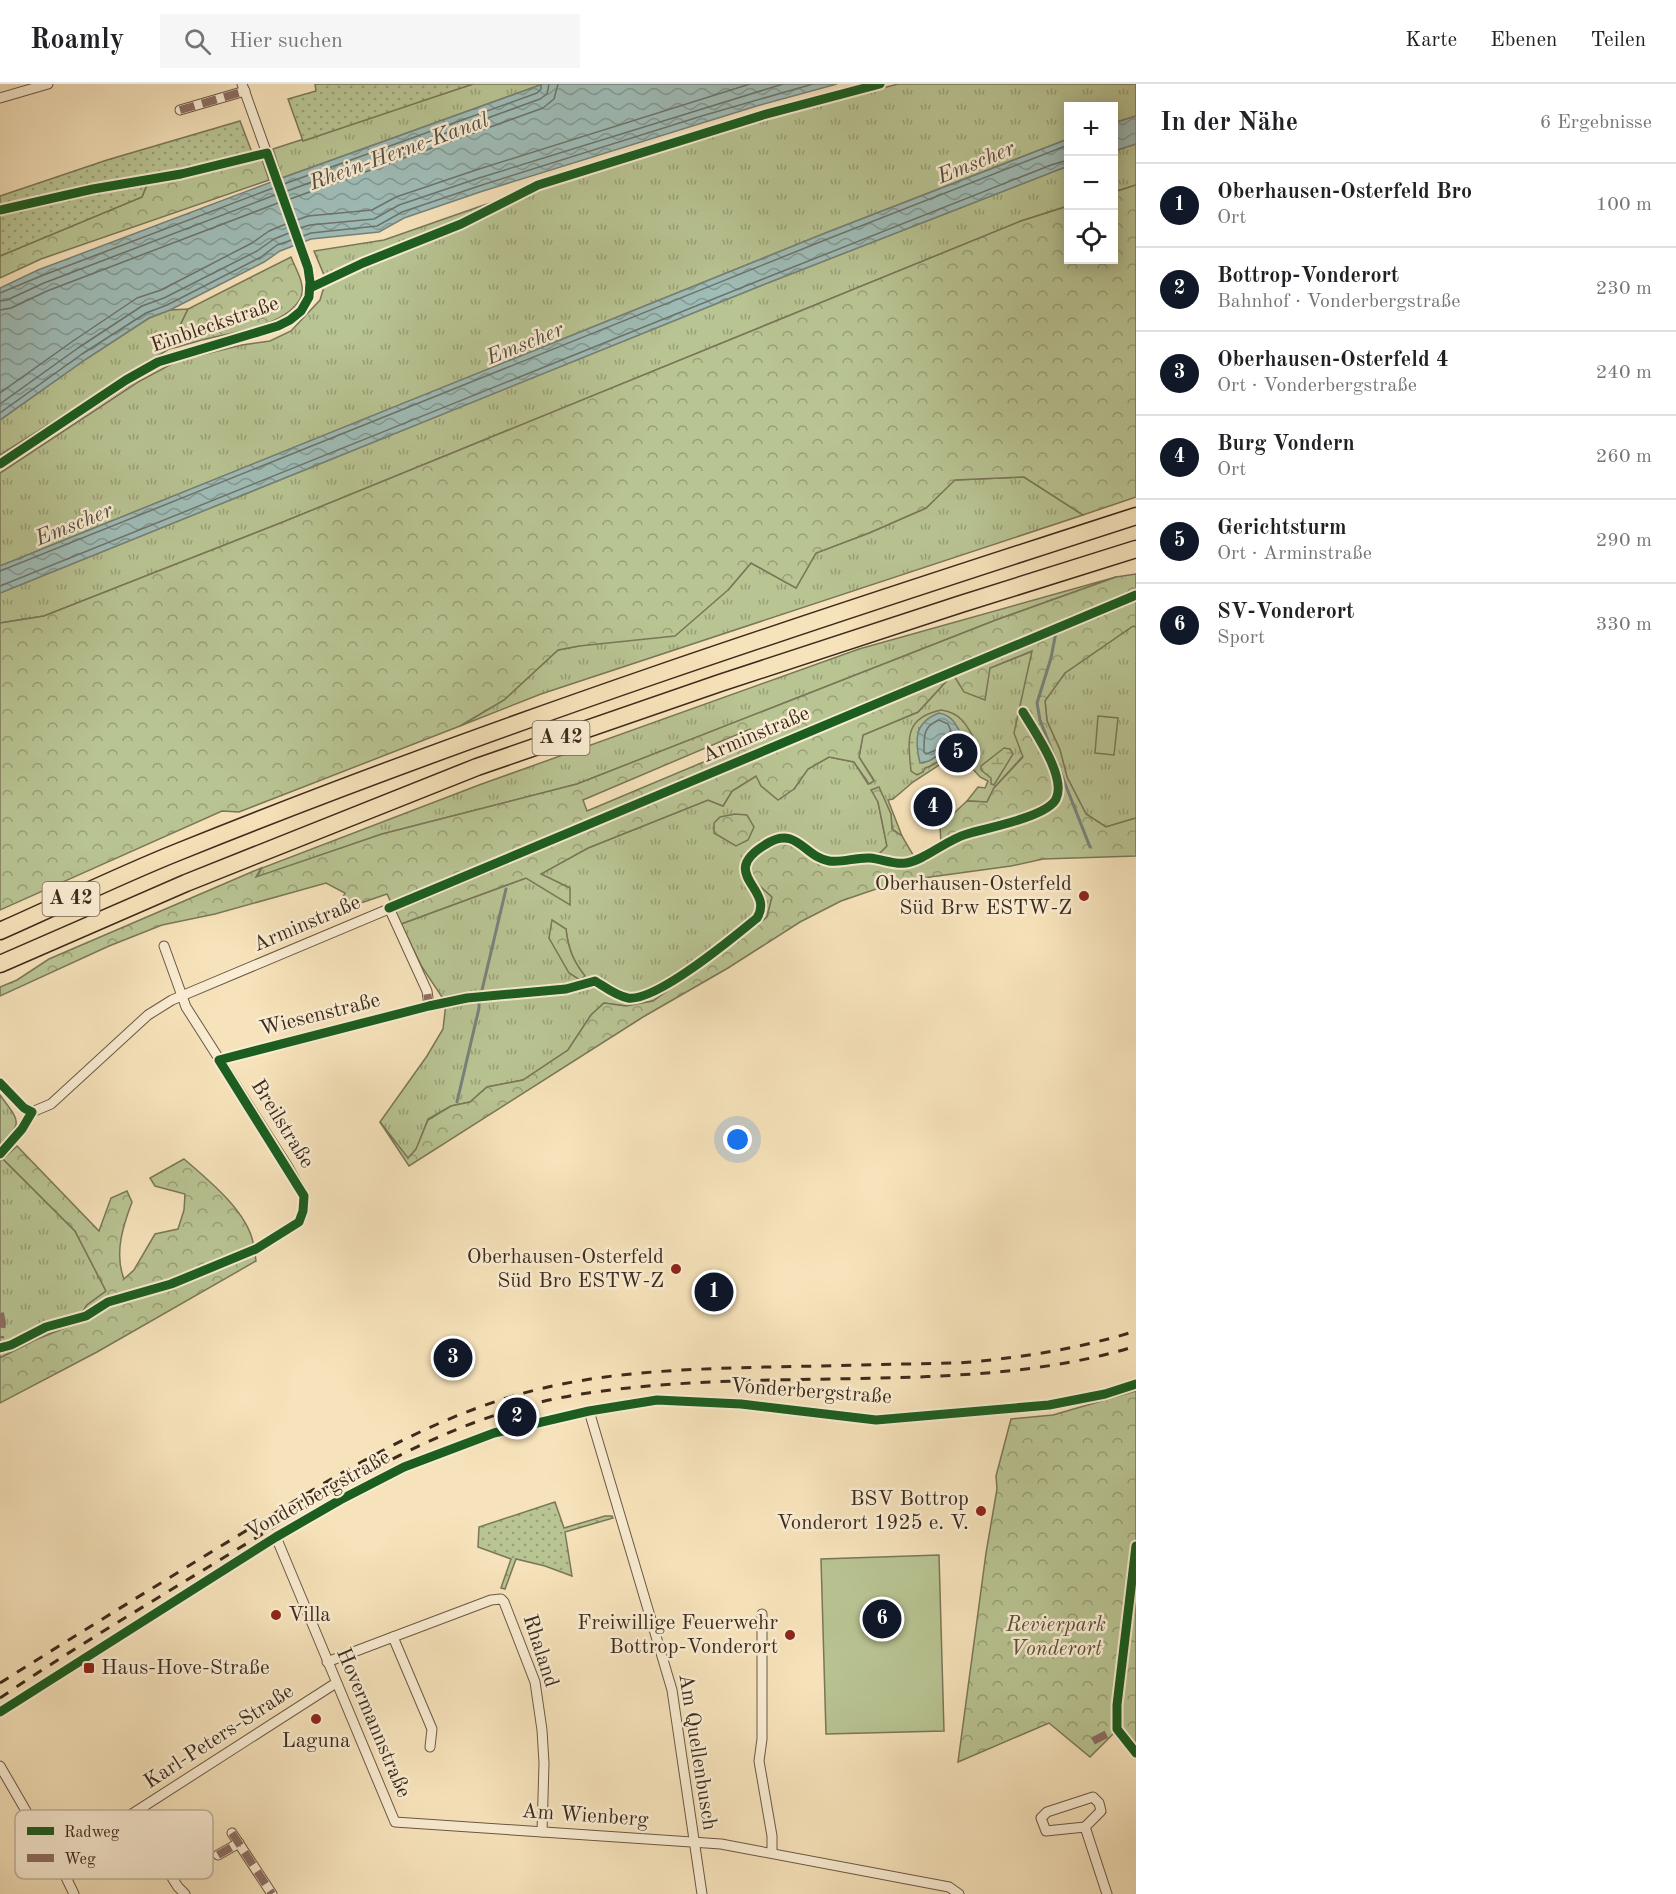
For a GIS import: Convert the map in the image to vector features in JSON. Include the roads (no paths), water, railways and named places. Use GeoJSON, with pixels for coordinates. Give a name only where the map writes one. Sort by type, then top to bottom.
{"type":"FeatureCollection","features":[{"type":"Feature","properties":{"kind":"highway","name":"A 42"},"geometry":{"type":"LineString","coordinates":[[0,931],[175,853],[476,738],[710,655],[1136,516]]}},
{"type":"Feature","properties":{"kind":"highway","name":"A 42"},"geometry":{"type":"LineString","coordinates":[[0,964],[186,883],[477,767],[720,683],[1136,549]]}},
{"type":"Feature","properties":{"kind":"street"},"geometry":{"type":"LineString","coordinates":[[0,98],[48,84]]}},
{"type":"Feature","properties":{"kind":"street","name":"Einbleckstraße"},"geometry":{"type":"LineString","coordinates":[[0,464],[126,380],[158,362],[278,326],[290,320],[304,306],[310,292],[310,278],[243,87],[180,110]]}},
{"type":"Feature","properties":{"kind":"street","name":"Arminstraße"},"geometry":{"type":"LineString","coordinates":[[0,1154],[22,1129],[32,1112],[51,1104],[148,1015],[166,1003],[1136,595]]}},
{"type":"Feature","properties":{"kind":"street","name":"Wiesenstraße"},"geometry":{"type":"LineString","coordinates":[[219,1060],[429,1005],[427,991],[389,908]]}},
{"type":"Feature","properties":{"kind":"street","name":"Breilstraße"},"geometry":{"type":"LineString","coordinates":[[164,946],[181,996],[298,1185],[304,1196],[303,1211]]}},
{"type":"Feature","properties":{"kind":"street"},"geometry":{"type":"LineString","coordinates":[[0,1083],[24,1108],[32,1112]]}},
{"type":"Feature","properties":{"kind":"street","name":"Vonderbergstraße"},"geometry":{"type":"LineString","coordinates":[[0,1712],[276,1537],[340,1500],[404,1467],[494,1433],[589,1411],[657,1400],[741,1404],[876,1420],[1012,1409],[1076,1401],[1136,1384]]}},
{"type":"Feature","properties":{"kind":"street","name":"Am Quellenbusch"},"geometry":{"type":"LineString","coordinates":[[589,1411],[672,1690],[702,1894]]}},
{"type":"Feature","properties":{"kind":"street","name":"Hovermannstraße"},"geometry":{"type":"LineString","coordinates":[[276,1537],[394,1822]]}},
{"type":"Feature","properties":{"kind":"street","name":"Rhaland"},"geometry":{"type":"LineString","coordinates":[[327,1662],[491,1600],[501,1599],[535,1682],[544,1763],[542,1832]]}},
{"type":"Feature","properties":{"kind":"street"},"geometry":{"type":"LineString","coordinates":[[762,1614],[762,1739],[759,1761],[772,1836],[772,1853]]}},
{"type":"Feature","properties":{"kind":"street"},"geometry":{"type":"LineString","coordinates":[[393,1637],[432,1729],[430,1747]]}},
{"type":"Feature","properties":{"kind":"street","name":"Karl-Peters-Straße"},"geometry":{"type":"LineString","coordinates":[[140,1810],[336,1683]]}},
{"type":"Feature","properties":{"kind":"street"},"geometry":{"type":"LineString","coordinates":[[0,1766],[25,1810]]}},
{"type":"Feature","properties":{"kind":"street"},"geometry":{"type":"LineString","coordinates":[[1093,1797],[1099,1803],[1101,1811],[1085,1827],[1046,1831],[1041,1818],[1047,1812],[1093,1797]]}},
{"type":"Feature","properties":{"kind":"street","name":"Am Wienberg"},"geometry":{"type":"LineString","coordinates":[[394,1822],[721,1844],[949,1887],[959,1894]]}},
{"type":"Feature","properties":{"kind":"street"},"geometry":{"type":"LineString","coordinates":[[1085,1827],[1107,1894]]}},
{"type":"Feature","properties":{"kind":"street"},"geometry":{"type":"LineString","coordinates":[[232,1833],[272,1894]]}},
{"type":"Feature","properties":{"kind":"street"},"geometry":{"type":"LineString","coordinates":[[218,1855],[238,1843]]}},
{"type":"Feature","properties":{"kind":"street"},"geometry":{"type":"LineString","coordinates":[[67,1879],[74,1894]]}},
{"type":"Feature","properties":{"kind":"street"},"geometry":{"type":"LineString","coordinates":[[173,1879],[185,1894]]}},
{"type":"Feature","properties":{"kind":"water","name":"Rhein-Herne-Kanal"},"geometry":{"type":"Polygon","coordinates":[[[543,84],[837,84],[760,105],[483,191],[404,218],[379,232],[311,239],[280,251],[264,262],[170,310],[149,318],[0,420],[0,288],[38,270],[282,178],[543,84]]]}},
{"type":"Feature","properties":{"kind":"water"},"geometry":{"type":"Polygon","coordinates":[[[1136,116],[1136,144],[1118,150],[1118,122],[1136,116]]]}},
{"type":"Feature","properties":{"kind":"water"},"geometry":{"type":"Polygon","coordinates":[[[1064,141],[1064,168],[765,284],[0,593],[0,566],[828,232],[1064,141]]]}},
{"type":"Feature","properties":{"kind":"water"},"geometry":{"type":"Polygon","coordinates":[[[939,713],[951,719],[959,730],[956,737],[946,743],[942,753],[929,761],[920,763],[917,746],[918,732],[925,721],[939,713]]]}},
{"type":"Feature","properties":{"kind":"waterway"},"geometry":{"type":"LineString","coordinates":[[1056,632],[1051,658],[1037,703],[1040,720],[1090,847]]}},
{"type":"Feature","properties":{"kind":"waterway"},"geometry":{"type":"LineString","coordinates":[[457,1102],[479,1008],[479,996],[506,889]]}},
{"type":"Feature","properties":{"kind":"railway"},"geometry":{"type":"LineString","coordinates":[[0,1683],[353,1467],[428,1428],[507,1398],[548,1387],[602,1377],[656,1372],[981,1361],[1070,1348],[1136,1331]]}},
{"type":"Feature","properties":{"kind":"railway"},"geometry":{"type":"LineString","coordinates":[[0,1698],[110,1627],[309,1505],[398,1456],[490,1417],[538,1403],[629,1388],[753,1380],[973,1374],[1056,1365],[1136,1346]]}},
{"type":"Feature","properties":{"kind":"place","name":"Gerichtsturm"},"geometry":{"type":"Point","coordinates":[958,753]}},
{"type":"Feature","properties":{"kind":"place","name":"Burg Vondern"},"geometry":{"type":"Point","coordinates":[933,807]}},
{"type":"Feature","properties":{"kind":"place","name":"Oberhausen-Osterfeld Süd Brw ESTW-Z"},"geometry":{"type":"Point","coordinates":[1084,896]}},
{"type":"Feature","properties":{"kind":"place","name":"Oberhausen-Osterfeld Süd Bro ESTW-Z"},"geometry":{"type":"Point","coordinates":[676,1269]}},
{"type":"Feature","properties":{"kind":"place","name":"Oberhausen-Osterfeld Bro"},"geometry":{"type":"Point","coordinates":[714,1292]}},
{"type":"Feature","properties":{"kind":"place","name":"Oberhausen-Osterfeld 4"},"geometry":{"type":"Point","coordinates":[453,1358]}},
{"type":"Feature","properties":{"kind":"place","name":"Bottrop-Vonderort"},"geometry":{"type":"Point","coordinates":[517,1417]}},
{"type":"Feature","properties":{"kind":"place","name":"BSV Bottrop Vonderort 1925 e. V."},"geometry":{"type":"Point","coordinates":[981,1511]}},
{"type":"Feature","properties":{"kind":"place","name":"Villa"},"geometry":{"type":"Point","coordinates":[276,1615]}},
{"type":"Feature","properties":{"kind":"place","name":"SV-Vonderort"},"geometry":{"type":"Point","coordinates":[882,1619]}},
{"type":"Feature","properties":{"kind":"place","name":"Freiwillige Feuerwehr Bottrop-Vonderort"},"geometry":{"type":"Point","coordinates":[790,1635]}},
{"type":"Feature","properties":{"kind":"place","name":"Haus-Hove-Straße"},"geometry":{"type":"Point","coordinates":[89,1668]}},
{"type":"Feature","properties":{"kind":"place","name":"Laguna"},"geometry":{"type":"Point","coordinates":[316,1719]}},
{"type":"Feature","properties":{"kind":"water label","name":"Emscher"},"geometry":{"type":"Point","coordinates":[976,163]}},
{"type":"Feature","properties":{"kind":"water label","name":"Emscher"},"geometry":{"type":"Point","coordinates":[525,344]}},
{"type":"Feature","properties":{"kind":"water label","name":"Emscher"},"geometry":{"type":"Point","coordinates":[74,525]}},
{"type":"Feature","properties":{"kind":"park label","name":"Revierpark Vonderort"},"geometry":{"type":"Point","coordinates":[1056,1637]}}]}
